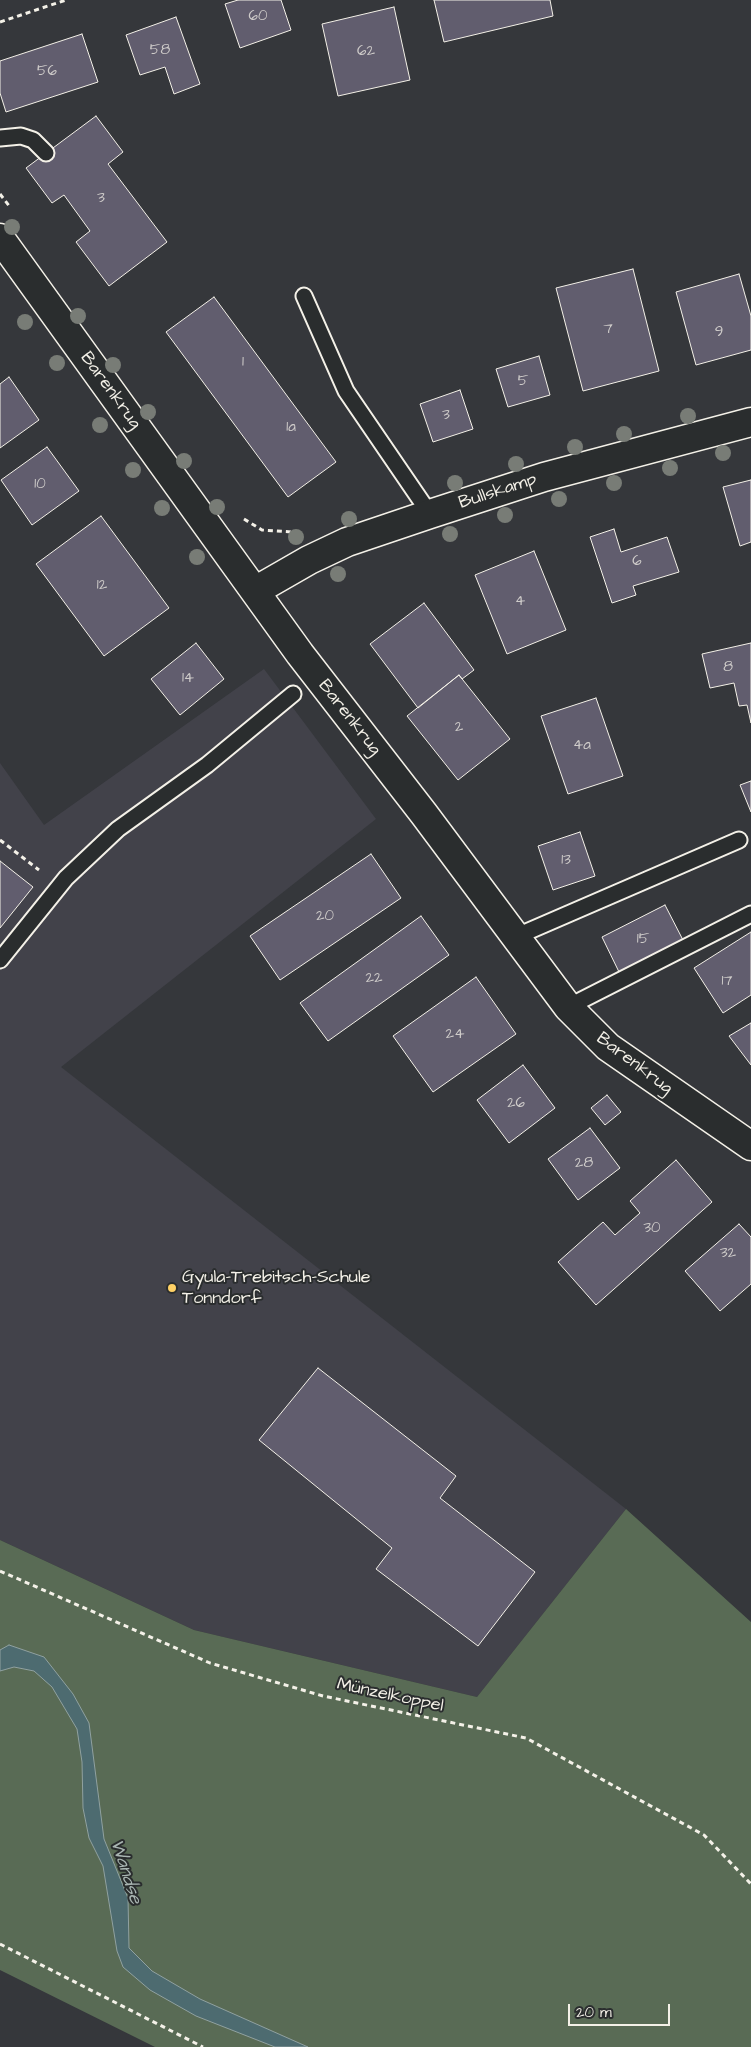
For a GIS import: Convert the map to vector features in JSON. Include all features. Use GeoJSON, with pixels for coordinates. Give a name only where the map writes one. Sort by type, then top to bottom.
{"type":"FeatureCollection","features":[{"type":"Feature","properties":{"kind":"street","name":"Barenkrug"},"geometry":{"type":"LineString","coordinates":[[0,238],[300,654],[424,814],[568,1006],[608,1047],[751,1146]]}},
{"type":"Feature","properties":{"kind":"street","name":"Bullskamp"},"geometry":{"type":"LineString","coordinates":[[255,591],[308,560],[347,542],[544,477],[751,422]]}},
{"type":"Feature","properties":{"kind":"lane"},"geometry":{"type":"LineString","coordinates":[[0,138],[21,136],[33,140],[46,153]]}},
{"type":"Feature","properties":{"kind":"lane"},"geometry":{"type":"LineString","coordinates":[[304,296],[346,391],[430,514]]}},
{"type":"Feature","properties":{"kind":"lane"},"geometry":{"type":"LineString","coordinates":[[0,960],[60,886],[118,829],[207,765],[293,694]]}},
{"type":"Feature","properties":{"kind":"lane"},"geometry":{"type":"LineString","coordinates":[[515,937],[739,840]]}},
{"type":"Feature","properties":{"kind":"lane"},"geometry":{"type":"LineString","coordinates":[[568,1006],[751,914]]}},
{"type":"Feature","properties":{"kind":"path"},"geometry":{"type":"LineString","coordinates":[[0,22],[66,0]]}},
{"type":"Feature","properties":{"kind":"path"},"geometry":{"type":"LineString","coordinates":[[0,840],[60,886]]}},
{"type":"Feature","properties":{"kind":"path","name":"Münzelkoppel"},"geometry":{"type":"LineString","coordinates":[[0,1571],[210,1663],[323,1696],[526,1738],[704,1835],[751,1884]]}},
{"type":"Feature","properties":{"kind":"path"},"geometry":{"type":"LineString","coordinates":[[0,1944],[203,2047]]}},
{"type":"Feature","properties":{"kind":"shaded area","name":"Gyula-Trebitsch-Schule Tonndorf"},"geometry":{"type":"Polygon","coordinates":[[[264,669],[376,819],[61,1067],[626,1509],[477,1697],[194,1630],[0,1540],[0,763],[44,825],[264,669]]]}},
{"type":"Feature","properties":{"kind":"green space"},"geometry":{"type":"Polygon","coordinates":[[[626,1509],[751,1622],[751,2047],[155,2047],[0,1970],[0,1540],[194,1630],[477,1697],[626,1509]]]}},
{"type":"Feature","properties":{"kind":"water"},"geometry":{"type":"Polygon","coordinates":[[[9,1645],[44,1657],[73,1694],[89,1723],[104,1839],[128,1898],[129,1948],[152,1971],[200,1999],[308,2047],[275,2047],[196,2016],[150,1990],[123,1967],[117,1951],[103,1866],[89,1838],[83,1808],[82,1762],[77,1729],[52,1687],[34,1671],[14,1667],[0,1671],[0,1650],[9,1645]]]}},
{"type":"Feature","properties":{"kind":"building"},"geometry":{"type":"Polygon","coordinates":[[[238,0],[281,0],[291,30],[240,48],[225,4],[238,0]]]}},
{"type":"Feature","properties":{"kind":"building"},"geometry":{"type":"Polygon","coordinates":[[[434,0],[550,0],[553,16],[444,42],[434,0]]]}},
{"type":"Feature","properties":{"kind":"building"},"geometry":{"type":"Polygon","coordinates":[[[394,7],[410,80],[338,96],[322,24],[394,7]]]}},
{"type":"Feature","properties":{"kind":"building"},"geometry":{"type":"Polygon","coordinates":[[[176,17],[200,84],[174,94],[165,67],[140,75],[126,35],[176,17]]]}},
{"type":"Feature","properties":{"kind":"building"},"geometry":{"type":"Polygon","coordinates":[[[82,34],[98,82],[6,112],[0,93],[0,61],[82,34]]]}},
{"type":"Feature","properties":{"kind":"building"},"geometry":{"type":"Polygon","coordinates":[[[96,116],[123,152],[108,164],[167,242],[109,286],[76,242],[90,231],[64,195],[52,203],[26,168],[96,116]]]}},
{"type":"Feature","properties":{"kind":"building"},"geometry":{"type":"Polygon","coordinates":[[[633,269],[659,371],[583,391],[556,288],[633,269]]]}},
{"type":"Feature","properties":{"kind":"building"},"geometry":{"type":"Polygon","coordinates":[[[739,274],[751,316],[751,350],[696,365],[676,292],[739,274]]]}},
{"type":"Feature","properties":{"kind":"building"},"geometry":{"type":"Polygon","coordinates":[[[214,297],[336,462],[288,497],[166,332],[214,297]]]}},
{"type":"Feature","properties":{"kind":"building"},"geometry":{"type":"Polygon","coordinates":[[[539,356],[550,395],[508,407],[496,369],[539,356]]]}},
{"type":"Feature","properties":{"kind":"building"},"geometry":{"type":"Polygon","coordinates":[[[9,377],[39,420],[0,448],[0,384],[9,377]]]}},
{"type":"Feature","properties":{"kind":"building"},"geometry":{"type":"Polygon","coordinates":[[[460,390],[473,429],[433,442],[420,404],[460,390]]]}},
{"type":"Feature","properties":{"kind":"building"},"geometry":{"type":"Polygon","coordinates":[[[47,447],[79,491],[32,525],[1,480],[47,447]]]}},
{"type":"Feature","properties":{"kind":"building"},"geometry":{"type":"Polygon","coordinates":[[[751,480],[751,542],[740,546],[723,487],[751,480]]]}},
{"type":"Feature","properties":{"kind":"building"},"geometry":{"type":"Polygon","coordinates":[[[101,516],[169,608],[104,656],[36,564],[101,516]]]}},
{"type":"Feature","properties":{"kind":"building"},"geometry":{"type":"Polygon","coordinates":[[[614,529],[621,552],[667,537],[679,572],[633,586],[636,595],[612,603],[590,537],[614,529]]]}},
{"type":"Feature","properties":{"kind":"building"},"geometry":{"type":"Polygon","coordinates":[[[534,551],[566,630],[507,654],[475,575],[534,551]]]}},
{"type":"Feature","properties":{"kind":"building"},"geometry":{"type":"Polygon","coordinates":[[[424,603],[474,670],[462,679],[459,675],[418,708],[370,644],[424,603]]]}},
{"type":"Feature","properties":{"kind":"building"},"geometry":{"type":"Polygon","coordinates":[[[196,643],[224,679],[180,715],[151,679],[196,643]]]}},
{"type":"Feature","properties":{"kind":"building"},"geometry":{"type":"Polygon","coordinates":[[[751,643],[751,723],[747,705],[739,706],[734,683],[710,688],[702,654],[751,643]]]}},
{"type":"Feature","properties":{"kind":"building"},"geometry":{"type":"Polygon","coordinates":[[[459,675],[510,739],[458,780],[407,716],[459,675]]]}},
{"type":"Feature","properties":{"kind":"building"},"geometry":{"type":"Polygon","coordinates":[[[596,698],[623,776],[568,794],[541,716],[596,698]]]}},
{"type":"Feature","properties":{"kind":"building"},"geometry":{"type":"Polygon","coordinates":[[[751,781],[751,812],[740,785],[751,781]]]}},
{"type":"Feature","properties":{"kind":"building"},"geometry":{"type":"Polygon","coordinates":[[[580,832],[595,876],[553,890],[538,846],[580,832]]]}},
{"type":"Feature","properties":{"kind":"building"},"geometry":{"type":"Polygon","coordinates":[[[371,854],[401,898],[280,980],[250,936],[371,854]]]}},
{"type":"Feature","properties":{"kind":"building"},"geometry":{"type":"Polygon","coordinates":[[[0,861],[33,887],[0,928],[0,861]]]}},
{"type":"Feature","properties":{"kind":"building"},"geometry":{"type":"Polygon","coordinates":[[[665,905],[684,942],[620,974],[602,937],[665,905]]]}},
{"type":"Feature","properties":{"kind":"building"},"geometry":{"type":"Polygon","coordinates":[[[421,916],[449,955],[328,1041],[300,1003],[421,916]]]}},
{"type":"Feature","properties":{"kind":"building"},"geometry":{"type":"Polygon","coordinates":[[[751,932],[751,995],[723,1013],[694,968],[751,932]]]}},
{"type":"Feature","properties":{"kind":"building"},"geometry":{"type":"Polygon","coordinates":[[[476,977],[516,1034],[433,1092],[393,1036],[476,977]]]}},
{"type":"Feature","properties":{"kind":"building"},"geometry":{"type":"Polygon","coordinates":[[[751,1023],[751,1065],[729,1036],[751,1023]]]}},
{"type":"Feature","properties":{"kind":"building"},"geometry":{"type":"Polygon","coordinates":[[[523,1065],[555,1108],[509,1143],[477,1100],[523,1065]]]}},
{"type":"Feature","properties":{"kind":"building"},"geometry":{"type":"Polygon","coordinates":[[[607,1095],[621,1112],[605,1125],[591,1108],[607,1095]]]}},
{"type":"Feature","properties":{"kind":"building"},"geometry":{"type":"Polygon","coordinates":[[[590,1128],[620,1168],[578,1200],[548,1159],[590,1128]]]}},
{"type":"Feature","properties":{"kind":"building"},"geometry":{"type":"Polygon","coordinates":[[[676,1160],[712,1202],[596,1305],[558,1262],[603,1222],[615,1235],[640,1213],[630,1201],[676,1160]]]}},
{"type":"Feature","properties":{"kind":"building"},"geometry":{"type":"Polygon","coordinates":[[[739,1224],[751,1237],[751,1284],[720,1311],[685,1271],[739,1224]]]}},
{"type":"Feature","properties":{"kind":"building"},"geometry":{"type":"Polygon","coordinates":[[[318,1368],[456,1476],[440,1498],[535,1572],[478,1646],[376,1569],[392,1548],[259,1440],[318,1368]]]}},
{"type":"Feature","properties":{"kind":"place","name":"Gyula-Trebitsch-Schule Tonndorf"},"geometry":{"type":"Point","coordinates":[172,1288]}},
{"type":"Feature","properties":{"kind":"water label","name":"Wandse"},"geometry":{"type":"Point","coordinates":[125,1872]}}]}
